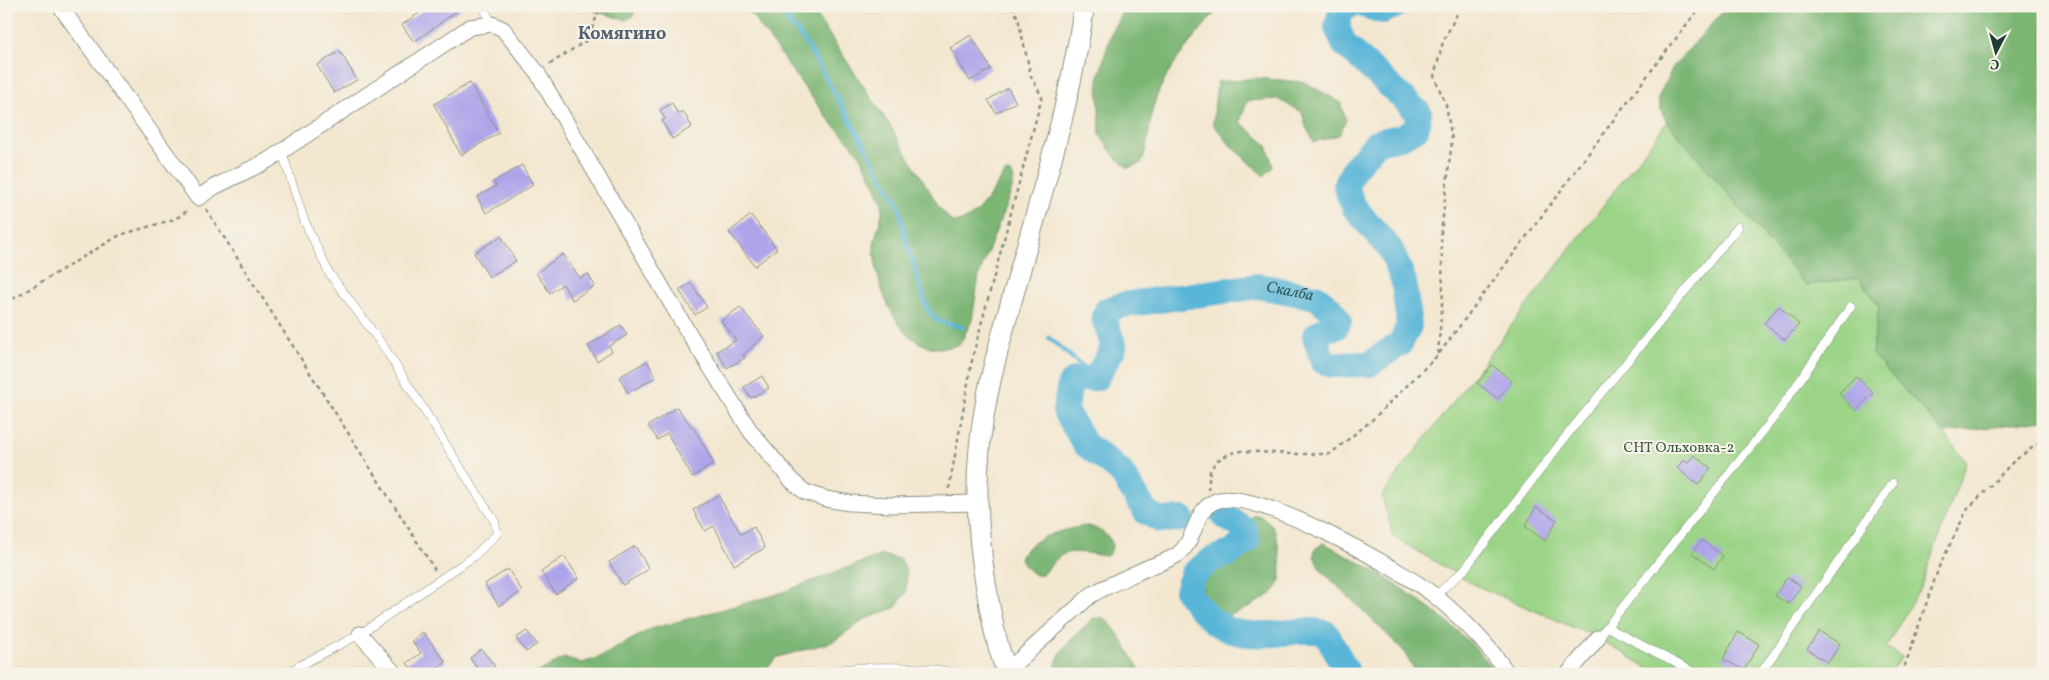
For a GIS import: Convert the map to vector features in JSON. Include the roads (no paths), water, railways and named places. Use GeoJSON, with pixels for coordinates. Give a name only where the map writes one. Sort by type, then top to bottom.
{"type":"FeatureCollection","features":[{"type":"Feature","properties":{"kind":"street"},"geometry":{"type":"LineString","coordinates":[[60,6],[198,198],[282,152],[470,28],[492,24],[503,29],[537,72],[685,328],[752,432],[792,481],[804,492],[826,499],[850,503],[891,505],[977,503]]}},
{"type":"Feature","properties":{"kind":"street"},"geometry":{"type":"LineString","coordinates":[[1084,6],[1076,54],[1054,147],[997,354],[985,411],[979,454],[977,503],[984,572],[991,613],[1008,672],[1091,595],[1178,554],[1193,533],[1206,506],[1218,500],[1238,498],[1287,515],[1391,567],[1435,596],[1490,648],[1508,674]]}},
{"type":"Feature","properties":{"kind":"street"},"geometry":{"type":"LineString","coordinates":[[1568,674],[1603,632]]}},
{"type":"Feature","properties":{"kind":"street"},"geometry":{"type":"LineString","coordinates":[[360,634],[396,674]]}},
{"type":"Feature","properties":{"kind":"lane"},"geometry":{"type":"LineString","coordinates":[[483,6],[492,24]]}},
{"type":"Feature","properties":{"kind":"lane"},"geometry":{"type":"LineString","coordinates":[[282,152],[304,220],[329,273],[384,347],[496,522],[497,534],[473,557],[360,634],[284,674]]}},
{"type":"Feature","properties":{"kind":"lane"},"geometry":{"type":"LineString","coordinates":[[1435,596],[1464,570],[1570,431],[1738,227]]}},
{"type":"Feature","properties":{"kind":"lane"},"geometry":{"type":"LineString","coordinates":[[1697,674],[1603,632],[1776,415],[1851,306]]}},
{"type":"Feature","properties":{"kind":"lane"},"geometry":{"type":"LineString","coordinates":[[1760,674],[1893,483]]}},
{"type":"Feature","properties":{"kind":"lane"},"geometry":{"type":"LineString","coordinates":[[826,674],[850,667],[872,667],[960,674]]}},
{"type":"Feature","properties":{"kind":"waterway"},"geometry":{"type":"LineString","coordinates":[[776,6],[806,43],[899,206],[907,244],[928,311],[938,321],[962,327]]}},
{"type":"Feature","properties":{"kind":"waterway","name":"Скалба"},"geometry":{"type":"LineString","coordinates":[[1182,519],[1160,520],[1146,512],[1120,471],[1085,444],[1065,411],[1070,384],[1077,379],[1096,378],[1114,347],[1104,318],[1107,310],[1122,305],[1259,286],[1316,297],[1331,309],[1339,321],[1336,327],[1325,329],[1315,336],[1323,361],[1332,365],[1369,364],[1400,344],[1409,326],[1404,282],[1391,250],[1354,207],[1346,187],[1353,170],[1377,142],[1401,137],[1416,129],[1419,113],[1344,44],[1337,27],[1341,11],[1349,6]]}},
{"type":"Feature","properties":{"kind":"waterway","name":"Скалба"},"geometry":{"type":"LineString","coordinates":[[1366,6],[1383,11],[1395,6]]}},
{"type":"Feature","properties":{"kind":"waterway"},"geometry":{"type":"LineString","coordinates":[[1049,338],[1096,378]]}},
{"type":"Feature","properties":{"kind":"waterway","name":"Скалба"},"geometry":{"type":"LineString","coordinates":[[1224,516],[1245,529],[1247,541],[1230,553],[1211,560],[1193,574],[1187,591],[1197,605],[1217,624],[1239,633],[1266,634],[1299,631],[1326,633],[1348,674]]}},
{"type":"Feature","properties":{"kind":"district","name":"Комягино"},"geometry":{"type":"Point","coordinates":[622,34]}},
{"type":"Feature","properties":{"kind":"park label","name":"СНТ Ольховка-2"},"geometry":{"type":"Point","coordinates":[1679,448]}}]}
